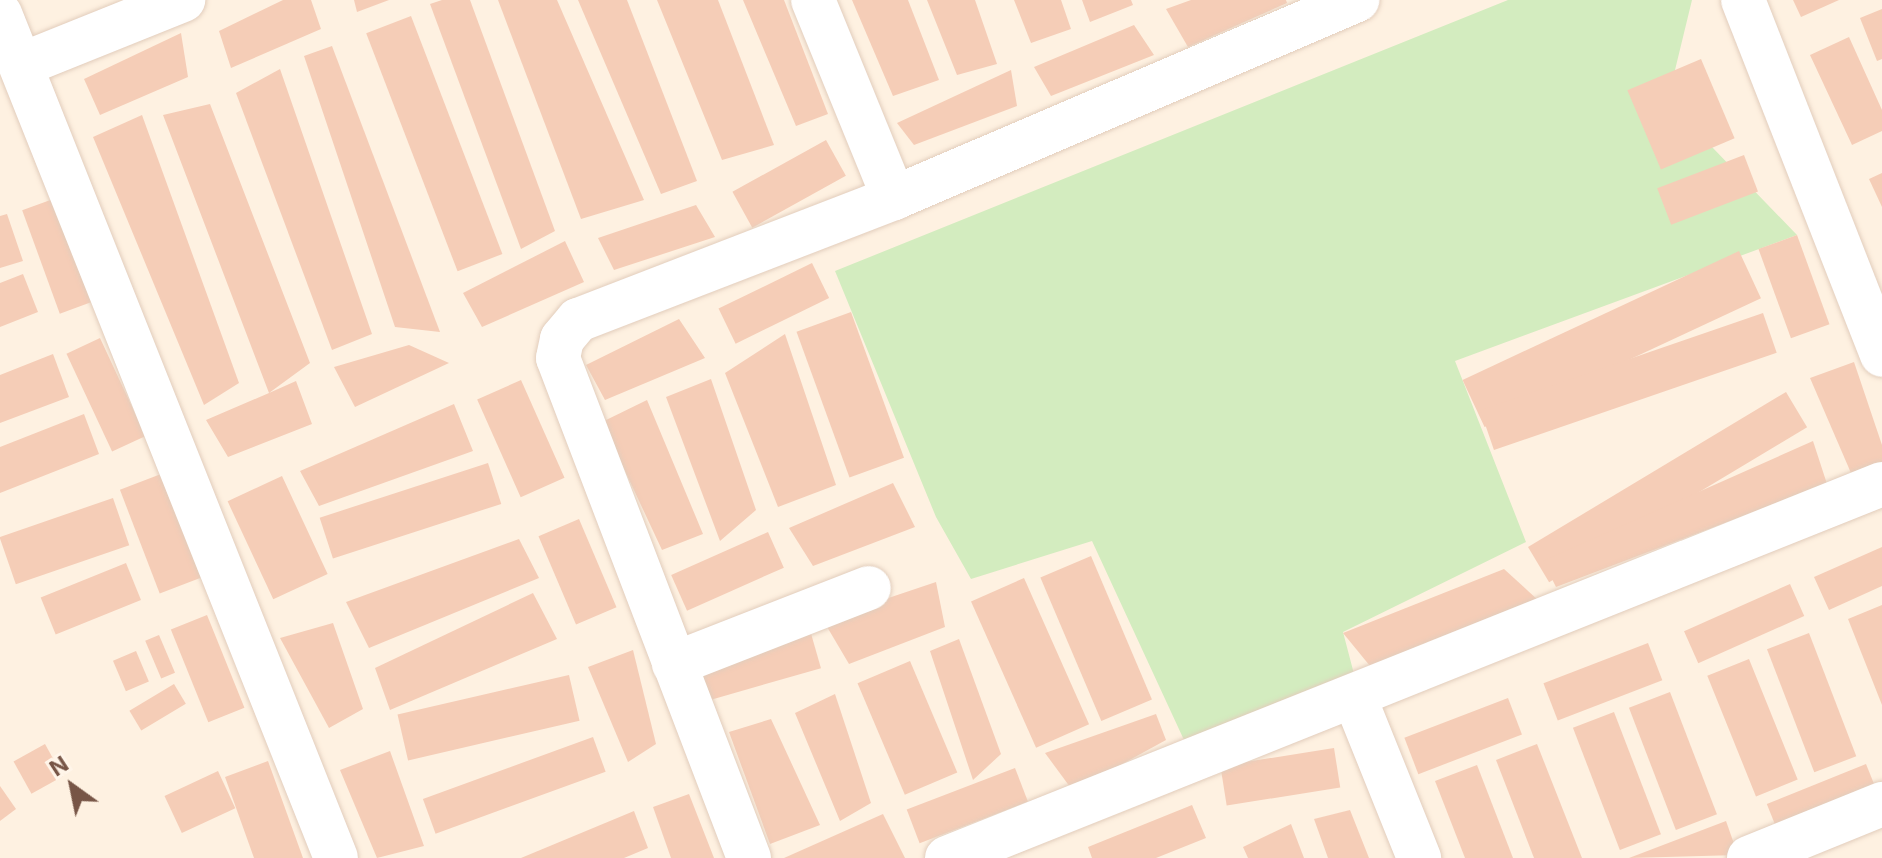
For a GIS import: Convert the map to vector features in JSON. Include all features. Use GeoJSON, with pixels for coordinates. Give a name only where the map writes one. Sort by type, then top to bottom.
{"type":"FeatureCollection","features":[{"type":"Feature","properties":{"kind":"street"},"geometry":{"type":"LineString","coordinates":[[21,65],[183,0]]}},
{"type":"Feature","properties":{"kind":"street"},"geometry":{"type":"LineString","coordinates":[[813,0],[894,198]]}},
{"type":"Feature","properties":{"kind":"street"},"geometry":{"type":"LineString","coordinates":[[749,858],[558,358],[562,339],[578,320],[894,198],[1357,0]]}},
{"type":"Feature","properties":{"kind":"street"},"geometry":{"type":"LineString","coordinates":[[1715,0],[1728,45],[1747,79],[1781,94]]}},
{"type":"Feature","properties":{"kind":"street"},"geometry":{"type":"LineString","coordinates":[[1743,0],[1781,94],[1867,274],[1882,355]]}},
{"type":"Feature","properties":{"kind":"street"},"geometry":{"type":"LineString","coordinates":[[0,14],[336,858]]}},
{"type":"Feature","properties":{"kind":"street"},"geometry":{"type":"LineString","coordinates":[[947,858],[1882,484]]}},
{"type":"Feature","properties":{"kind":"street"},"geometry":{"type":"LineString","coordinates":[[674,664],[869,588]]}},
{"type":"Feature","properties":{"kind":"street"},"geometry":{"type":"LineString","coordinates":[[1354,696],[1419,858]]}},
{"type":"Feature","properties":{"kind":"street"},"geometry":{"type":"LineString","coordinates":[[1749,858],[1882,804]]}},
{"type":"Feature","properties":{"kind":"green space"},"geometry":{"type":"Polygon","coordinates":[[[1508,0],[1692,0],[1675,70],[1712,147],[1797,235],[1455,361],[1526,542],[1343,632],[1354,674],[1184,740],[1092,541],[971,579],[936,517],[835,271],[1508,0]]]}},
{"type":"Feature","properties":{"kind":"building"},"geometry":{"type":"Polygon","coordinates":[[[283,0],[311,0],[321,29],[231,68],[219,31],[283,0]]]}},
{"type":"Feature","properties":{"kind":"building"},"geometry":{"type":"Polygon","coordinates":[[[354,0],[389,0],[357,12],[354,0]]]}},
{"type":"Feature","properties":{"kind":"building"},"geometry":{"type":"Polygon","coordinates":[[[442,0],[470,0],[555,231],[521,249],[430,4],[442,0]]]}},
{"type":"Feature","properties":{"kind":"building"},"geometry":{"type":"Polygon","coordinates":[[[498,0],[557,0],[644,200],[581,219],[498,0]]]}},
{"type":"Feature","properties":{"kind":"building"},"geometry":{"type":"Polygon","coordinates":[[[578,0],[627,0],[697,181],[661,194],[578,0]]]}},
{"type":"Feature","properties":{"kind":"building"},"geometry":{"type":"Polygon","coordinates":[[[657,0],[718,0],[774,145],[722,160],[657,0]]]}},
{"type":"Feature","properties":{"kind":"building"},"geometry":{"type":"Polygon","coordinates":[[[743,0],[784,0],[828,114],[796,126],[743,0]]]}},
{"type":"Feature","properties":{"kind":"building"},"geometry":{"type":"Polygon","coordinates":[[[852,0],[908,0],[939,80],[893,96],[852,0]]]}},
{"type":"Feature","properties":{"kind":"building"},"geometry":{"type":"Polygon","coordinates":[[[927,0],[975,0],[997,64],[957,75],[927,0]]]}},
{"type":"Feature","properties":{"kind":"building"},"geometry":{"type":"Polygon","coordinates":[[[1014,0],[1061,0],[1071,29],[1031,43],[1014,0]]]}},
{"type":"Feature","properties":{"kind":"building"},"geometry":{"type":"Polygon","coordinates":[[[1082,0],[1131,0],[1133,5],[1090,22],[1082,0]]]}},
{"type":"Feature","properties":{"kind":"building"},"geometry":{"type":"Polygon","coordinates":[[[1191,0],[1286,0],[1287,3],[1188,47],[1166,9],[1191,0]]]}},
{"type":"Feature","properties":{"kind":"building"},"geometry":{"type":"Polygon","coordinates":[[[1793,0],[1839,0],[1801,17],[1793,0]]]}},
{"type":"Feature","properties":{"kind":"building"},"geometry":{"type":"Polygon","coordinates":[[[1882,9],[1882,59],[1877,61],[1860,18],[1882,9]]]}},
{"type":"Feature","properties":{"kind":"building"},"geometry":{"type":"Polygon","coordinates":[[[411,16],[502,254],[458,271],[366,33],[411,16]]]}},
{"type":"Feature","properties":{"kind":"building"},"geometry":{"type":"Polygon","coordinates":[[[1134,25],[1154,55],[1051,96],[1034,67],[1134,25]]]}},
{"type":"Feature","properties":{"kind":"building"},"geometry":{"type":"Polygon","coordinates":[[[181,33],[188,77],[100,115],[84,79],[181,33]]]}},
{"type":"Feature","properties":{"kind":"building"},"geometry":{"type":"Polygon","coordinates":[[[1849,37],[1882,110],[1882,131],[1852,145],[1810,55],[1849,37]]]}},
{"type":"Feature","properties":{"kind":"building"},"geometry":{"type":"Polygon","coordinates":[[[332,46],[440,332],[395,327],[304,56],[332,46]]]}},
{"type":"Feature","properties":{"kind":"building"},"geometry":{"type":"Polygon","coordinates":[[[1701,59],[1735,138],[1661,169],[1627,90],[1701,59]]]}},
{"type":"Feature","properties":{"kind":"building"},"geometry":{"type":"Polygon","coordinates":[[[280,69],[372,334],[332,350],[236,93],[280,69]]]}},
{"type":"Feature","properties":{"kind":"building"},"geometry":{"type":"Polygon","coordinates":[[[1011,70],[1017,106],[914,145],[897,123],[1011,70]]]}},
{"type":"Feature","properties":{"kind":"building"},"geometry":{"type":"Polygon","coordinates":[[[210,104],[310,363],[269,393],[163,115],[210,104]]]}},
{"type":"Feature","properties":{"kind":"building"},"geometry":{"type":"Polygon","coordinates":[[[142,115],[239,383],[204,405],[93,137],[142,115]]]}},
{"type":"Feature","properties":{"kind":"building"},"geometry":{"type":"Polygon","coordinates":[[[826,140],[846,176],[752,228],[732,192],[826,140]]]}},
{"type":"Feature","properties":{"kind":"building"},"geometry":{"type":"Polygon","coordinates":[[[1744,155],[1758,191],[1671,225],[1657,188],[1744,155]]]}},
{"type":"Feature","properties":{"kind":"building"},"geometry":{"type":"Polygon","coordinates":[[[1882,173],[1882,207],[1869,179],[1882,173]]]}},
{"type":"Feature","properties":{"kind":"building"},"geometry":{"type":"Polygon","coordinates":[[[56,198],[94,301],[60,314],[22,210],[56,198]]]}},
{"type":"Feature","properties":{"kind":"building"},"geometry":{"type":"Polygon","coordinates":[[[696,205],[715,237],[614,270],[598,238],[696,205]]]}},
{"type":"Feature","properties":{"kind":"building"},"geometry":{"type":"Polygon","coordinates":[[[7,214],[23,261],[0,268],[0,216],[7,214]]]}},
{"type":"Feature","properties":{"kind":"building"},"geometry":{"type":"Polygon","coordinates":[[[1797,235],[1829,324],[1791,338],[1758,249],[1797,235]]]}},
{"type":"Feature","properties":{"kind":"building"},"geometry":{"type":"Polygon","coordinates":[[[565,241],[584,282],[482,327],[463,293],[565,241]]]}},
{"type":"Feature","properties":{"kind":"building"},"geometry":{"type":"Polygon","coordinates":[[[1739,251],[1761,298],[1485,427],[1463,380],[1739,251]]]}},
{"type":"Feature","properties":{"kind":"building"},"geometry":{"type":"Polygon","coordinates":[[[812,263],[829,298],[736,344],[719,309],[812,263]]]}},
{"type":"Feature","properties":{"kind":"building"},"geometry":{"type":"Polygon","coordinates":[[[23,274],[38,312],[0,327],[0,283],[23,274]]]}},
{"type":"Feature","properties":{"kind":"building"},"geometry":{"type":"Polygon","coordinates":[[[851,312],[904,458],[850,477],[796,332],[851,312]]]}},
{"type":"Feature","properties":{"kind":"building"},"geometry":{"type":"Polygon","coordinates":[[[1763,313],[1777,353],[1494,450],[1480,410],[1763,313]]]}},
{"type":"Feature","properties":{"kind":"building"},"geometry":{"type":"Polygon","coordinates":[[[679,319],[705,358],[605,400],[586,365],[679,319]]]}},
{"type":"Feature","properties":{"kind":"building"},"geometry":{"type":"Polygon","coordinates":[[[785,334],[836,485],[778,507],[725,373],[785,334]]]}},
{"type":"Feature","properties":{"kind":"building"},"geometry":{"type":"Polygon","coordinates":[[[100,338],[146,436],[112,452],[66,354],[100,338]]]}},
{"type":"Feature","properties":{"kind":"building"},"geometry":{"type":"Polygon","coordinates":[[[409,345],[449,363],[355,407],[334,367],[409,345]]]}},
{"type":"Feature","properties":{"kind":"building"},"geometry":{"type":"Polygon","coordinates":[[[53,354],[69,397],[0,423],[0,375],[53,354]]]}},
{"type":"Feature","properties":{"kind":"building"},"geometry":{"type":"Polygon","coordinates":[[[1854,362],[1882,445],[1882,463],[1851,473],[1810,378],[1854,362]]]}},
{"type":"Feature","properties":{"kind":"building"},"geometry":{"type":"Polygon","coordinates":[[[711,379],[756,510],[720,541],[666,397],[711,379]]]}},
{"type":"Feature","properties":{"kind":"building"},"geometry":{"type":"Polygon","coordinates":[[[521,380],[565,478],[521,497],[477,400],[521,380]]]}},
{"type":"Feature","properties":{"kind":"building"},"geometry":{"type":"Polygon","coordinates":[[[296,381],[312,424],[228,457],[206,420],[296,381]]]}},
{"type":"Feature","properties":{"kind":"building"},"geometry":{"type":"Polygon","coordinates":[[[1786,392],[1807,427],[1549,582],[1528,547],[1786,392]]]}},
{"type":"Feature","properties":{"kind":"building"},"geometry":{"type":"Polygon","coordinates":[[[647,400],[703,534],[662,550],[602,422],[647,400]]]}},
{"type":"Feature","properties":{"kind":"building"},"geometry":{"type":"Polygon","coordinates":[[[454,404],[473,451],[319,506],[300,471],[454,404]]]}},
{"type":"Feature","properties":{"kind":"building"},"geometry":{"type":"Polygon","coordinates":[[[84,414],[99,454],[0,493],[0,447],[84,414]]]}},
{"type":"Feature","properties":{"kind":"building"},"geometry":{"type":"Polygon","coordinates":[[[1813,441],[1827,484],[1556,587],[1543,561],[1813,441]]]}},
{"type":"Feature","properties":{"kind":"building"},"geometry":{"type":"Polygon","coordinates":[[[488,463],[501,504],[333,559],[320,518],[488,463]]]}},
{"type":"Feature","properties":{"kind":"building"},"geometry":{"type":"Polygon","coordinates":[[[161,474],[201,578],[160,593],[120,490],[161,474]]]}},
{"type":"Feature","properties":{"kind":"building"},"geometry":{"type":"Polygon","coordinates":[[[282,476],[328,574],[273,599],[228,501],[282,476]]]}},
{"type":"Feature","properties":{"kind":"building"},"geometry":{"type":"Polygon","coordinates":[[[893,483],[915,527],[813,566],[789,528],[893,483]]]}},
{"type":"Feature","properties":{"kind":"building"},"geometry":{"type":"Polygon","coordinates":[[[113,498],[129,545],[16,584],[0,537],[113,498]]]}},
{"type":"Feature","properties":{"kind":"building"},"geometry":{"type":"Polygon","coordinates":[[[579,519],[617,607],[576,625],[538,536],[579,519]]]}},
{"type":"Feature","properties":{"kind":"building"},"geometry":{"type":"Polygon","coordinates":[[[768,532],[784,568],[687,611],[671,575],[768,532]]]}},
{"type":"Feature","properties":{"kind":"building"},"geometry":{"type":"Polygon","coordinates":[[[519,539],[539,578],[369,648],[346,602],[519,539]]]}},
{"type":"Feature","properties":{"kind":"building"},"geometry":{"type":"Polygon","coordinates":[[[1882,547],[1882,586],[1829,610],[1814,577],[1882,547]]]}},
{"type":"Feature","properties":{"kind":"building"},"geometry":{"type":"Polygon","coordinates":[[[1091,556],[1152,700],[1101,721],[1040,577],[1091,556]]]}},
{"type":"Feature","properties":{"kind":"building"},"geometry":{"type":"Polygon","coordinates":[[[126,563],[141,600],[56,635],[41,597],[126,563]]]}},
{"type":"Feature","properties":{"kind":"building"},"geometry":{"type":"Polygon","coordinates":[[[1504,569],[1539,601],[1370,666],[1343,633],[1504,569]]]}},
{"type":"Feature","properties":{"kind":"building"},"geometry":{"type":"Polygon","coordinates":[[[1024,578],[1089,724],[1036,748],[971,602],[1024,578]]]}},
{"type":"Feature","properties":{"kind":"building"},"geometry":{"type":"Polygon","coordinates":[[[936,582],[945,627],[849,664],[823,620],[936,582]]]}},
{"type":"Feature","properties":{"kind":"building"},"geometry":{"type":"Polygon","coordinates":[[[1790,584],[1804,616],[1698,663],[1684,631],[1790,584]]]}},
{"type":"Feature","properties":{"kind":"building"},"geometry":{"type":"Polygon","coordinates":[[[533,593],[557,639],[390,710],[375,668],[533,593]]]}},
{"type":"Feature","properties":{"kind":"building"},"geometry":{"type":"Polygon","coordinates":[[[1882,605],[1882,705],[1848,619],[1882,605]]]}},
{"type":"Feature","properties":{"kind":"building"},"geometry":{"type":"Polygon","coordinates":[[[207,615],[244,708],[208,722],[171,630],[207,615]]]}},
{"type":"Feature","properties":{"kind":"building"},"geometry":{"type":"Polygon","coordinates":[[[333,623],[363,709],[329,728],[280,638],[333,623]]]}},
{"type":"Feature","properties":{"kind":"building"},"geometry":{"type":"Polygon","coordinates":[[[808,623],[821,668],[708,700],[696,655],[808,623]]]}},
{"type":"Feature","properties":{"kind":"building"},"geometry":{"type":"Polygon","coordinates":[[[1809,633],[1856,756],[1814,772],[1767,649],[1809,633]]]}},
{"type":"Feature","properties":{"kind":"building"},"geometry":{"type":"Polygon","coordinates":[[[159,635],[175,673],[161,679],[145,641],[159,635]]]}},
{"type":"Feature","properties":{"kind":"building"},"geometry":{"type":"Polygon","coordinates":[[[959,639],[1001,754],[973,780],[930,651],[959,639]]]}},
{"type":"Feature","properties":{"kind":"building"},"geometry":{"type":"Polygon","coordinates":[[[1648,643],[1662,680],[1558,720],[1543,683],[1648,643]]]}},
{"type":"Feature","properties":{"kind":"building"},"geometry":{"type":"Polygon","coordinates":[[[633,650],[656,744],[628,762],[588,667],[633,650]]]}},
{"type":"Feature","properties":{"kind":"building"},"geometry":{"type":"Polygon","coordinates":[[[136,651],[149,681],[126,691],[113,661],[136,651]]]}},
{"type":"Feature","properties":{"kind":"building"},"geometry":{"type":"Polygon","coordinates":[[[1749,659],[1798,780],[1756,796],[1707,676],[1749,659]]]}},
{"type":"Feature","properties":{"kind":"building"},"geometry":{"type":"Polygon","coordinates":[[[910,661],[957,772],[905,795],[858,683],[910,661]]]}},
{"type":"Feature","properties":{"kind":"building"},"geometry":{"type":"Polygon","coordinates":[[[569,675],[580,721],[408,760],[398,715],[569,675]]]}},
{"type":"Feature","properties":{"kind":"building"},"geometry":{"type":"Polygon","coordinates":[[[174,684],[186,704],[141,730],[129,711],[174,684]]]}},
{"type":"Feature","properties":{"kind":"building"},"geometry":{"type":"Polygon","coordinates":[[[1670,692],[1717,814],[1676,830],[1629,708],[1670,692]]]}},
{"type":"Feature","properties":{"kind":"building"},"geometry":{"type":"Polygon","coordinates":[[[835,694],[871,803],[840,821],[795,713],[835,694]]]}},
{"type":"Feature","properties":{"kind":"building"},"geometry":{"type":"Polygon","coordinates":[[[1508,698],[1522,734],[1418,774],[1404,738],[1508,698]]]}},
{"type":"Feature","properties":{"kind":"building"},"geometry":{"type":"Polygon","coordinates":[[[1614,712],[1661,834],[1620,850],[1573,728],[1614,712]]]}},
{"type":"Feature","properties":{"kind":"building"},"geometry":{"type":"Polygon","coordinates":[[[1156,714],[1166,740],[1073,791],[1045,753],[1156,714]]]}},
{"type":"Feature","properties":{"kind":"building"},"geometry":{"type":"Polygon","coordinates":[[[771,719],[820,825],[770,844],[729,732],[771,719]]]}},
{"type":"Feature","properties":{"kind":"building"},"geometry":{"type":"Polygon","coordinates":[[[593,737],[606,772],[436,834],[423,799],[593,737]]]}},
{"type":"Feature","properties":{"kind":"building"},"geometry":{"type":"Polygon","coordinates":[[[45,744],[63,776],[31,794],[14,761],[45,744]]]}},
{"type":"Feature","properties":{"kind":"building"},"geometry":{"type":"Polygon","coordinates":[[[1537,744],[1582,858],[1534,858],[1496,760],[1537,744]]]}},
{"type":"Feature","properties":{"kind":"building"},"geometry":{"type":"Polygon","coordinates":[[[1334,748],[1340,788],[1227,805],[1220,766],[1334,748]]]}},
{"type":"Feature","properties":{"kind":"building"},"geometry":{"type":"Polygon","coordinates":[[[390,751],[424,846],[377,858],[340,770],[390,751]]]}},
{"type":"Feature","properties":{"kind":"building"},"geometry":{"type":"Polygon","coordinates":[[[268,761],[303,858],[254,858],[225,777],[268,761]]]}},
{"type":"Feature","properties":{"kind":"building"},"geometry":{"type":"Polygon","coordinates":[[[1866,764],[1879,796],[1780,837],[1767,804],[1866,764]]]}},
{"type":"Feature","properties":{"kind":"building"},"geometry":{"type":"Polygon","coordinates":[[[1477,765],[1513,858],[1465,858],[1435,781],[1477,765]]]}},
{"type":"Feature","properties":{"kind":"building"},"geometry":{"type":"Polygon","coordinates":[[[1015,768],[1028,802],[920,843],[907,810],[1015,768]]]}},
{"type":"Feature","properties":{"kind":"building"},"geometry":{"type":"Polygon","coordinates":[[[218,771],[235,808],[182,833],[165,796],[218,771]]]}},
{"type":"Feature","properties":{"kind":"building"},"geometry":{"type":"Polygon","coordinates":[[[0,786],[16,809],[0,821],[0,786]]]}},
{"type":"Feature","properties":{"kind":"building"},"geometry":{"type":"Polygon","coordinates":[[[689,794],[714,858],[671,858],[653,807],[689,794]]]}},
{"type":"Feature","properties":{"kind":"building"},"geometry":{"type":"Polygon","coordinates":[[[1192,805],[1206,838],[1156,858],[1092,858],[1088,847],[1192,805]]]}},
{"type":"Feature","properties":{"kind":"building"},"geometry":{"type":"Polygon","coordinates":[[[1350,810],[1369,858],[1328,858],[1314,819],[1350,810]]]}},
{"type":"Feature","properties":{"kind":"building"},"geometry":{"type":"Polygon","coordinates":[[[634,811],[648,848],[624,858],[521,858],[634,811]]]}},
{"type":"Feature","properties":{"kind":"building"},"geometry":{"type":"Polygon","coordinates":[[[883,814],[905,858],[784,858],[883,814]]]}},
{"type":"Feature","properties":{"kind":"building"},"geometry":{"type":"Polygon","coordinates":[[[1726,821],[1738,855],[1629,858],[1726,821]]]}},
{"type":"Feature","properties":{"kind":"building"},"geometry":{"type":"Polygon","coordinates":[[[1291,824],[1304,858],[1248,858],[1243,847],[1291,824]]]}}]}
